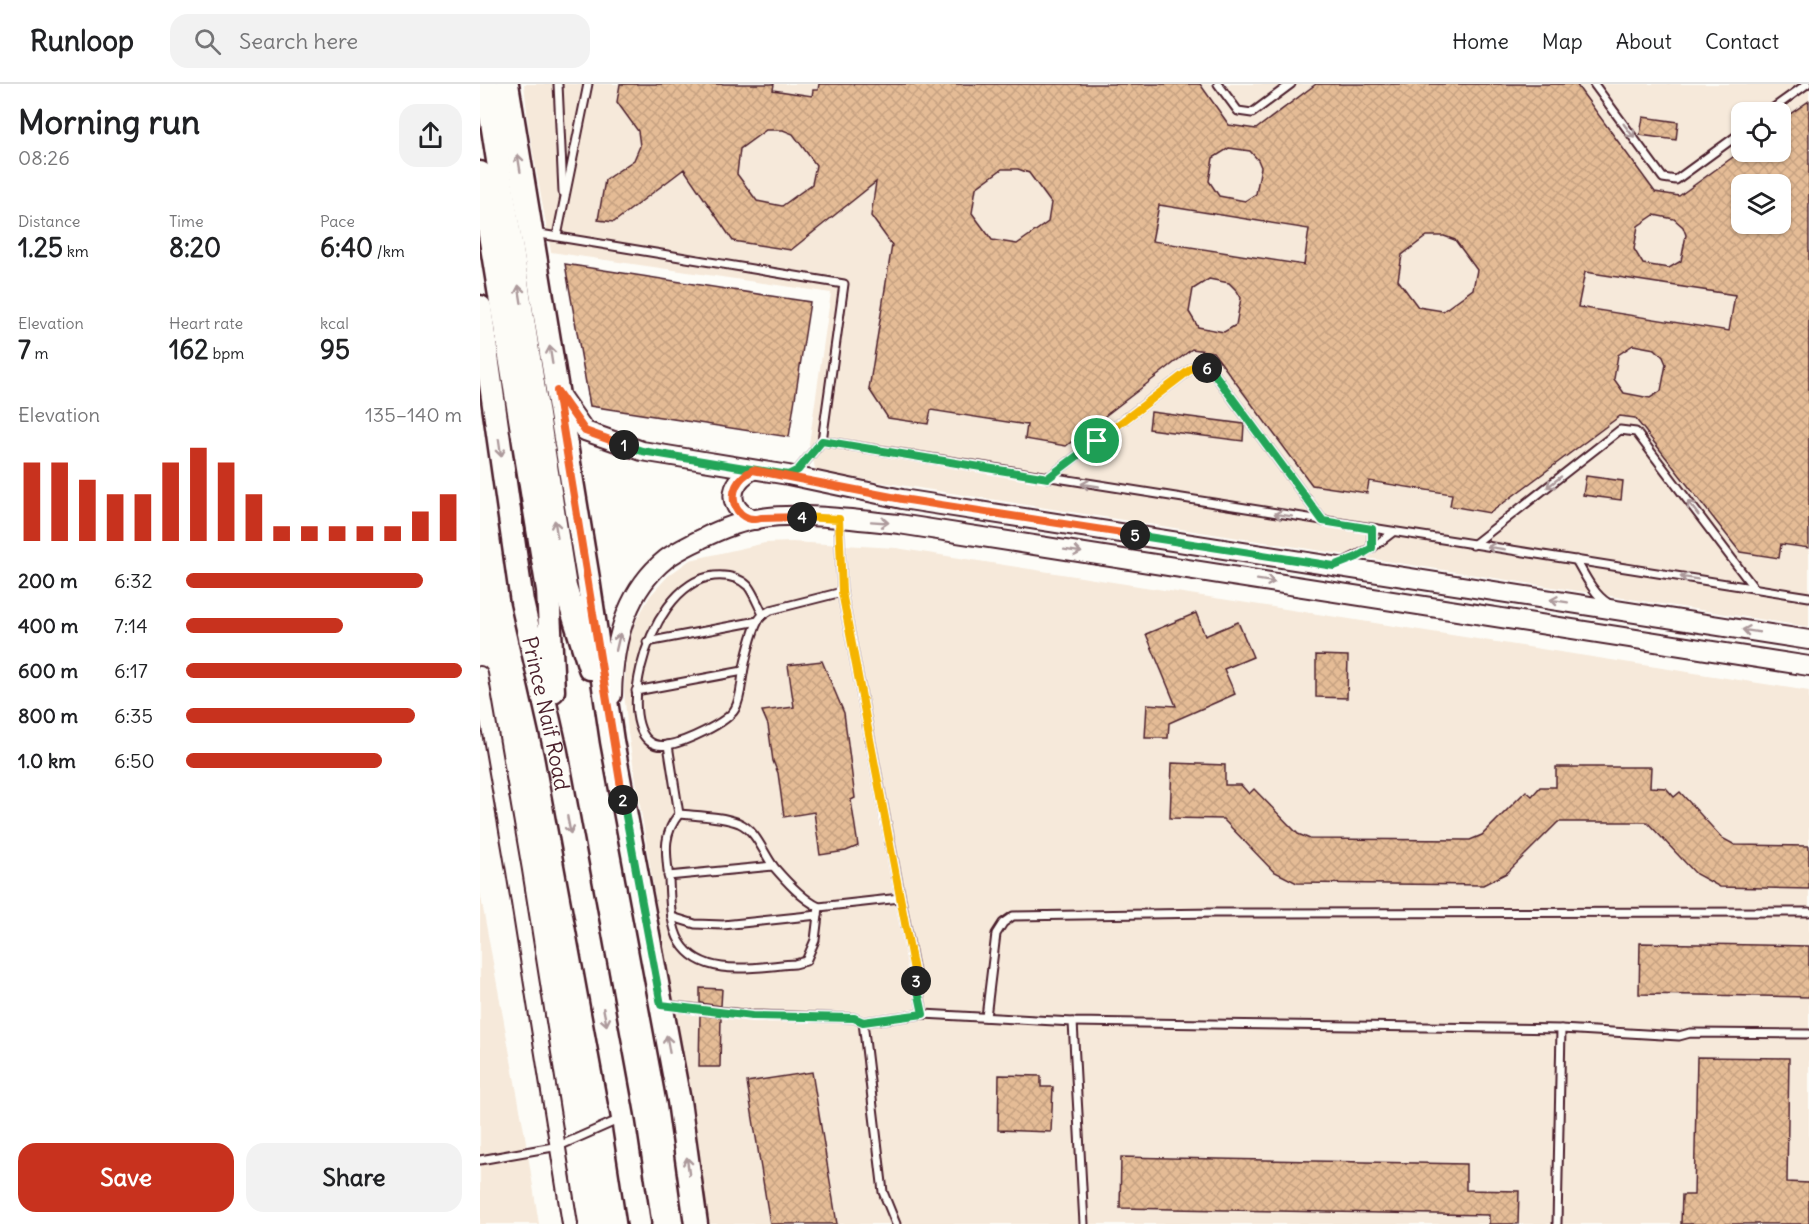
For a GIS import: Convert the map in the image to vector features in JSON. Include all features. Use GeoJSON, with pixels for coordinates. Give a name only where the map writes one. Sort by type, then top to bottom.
{"type":"FeatureCollection","features":[{"type":"Feature","properties":{"kind":"main road"},"geometry":{"type":"LineString","coordinates":[[486,84],[557,588],[556,752]]}},
{"type":"Feature","properties":{"kind":"main road"},"geometry":{"type":"LineString","coordinates":[[507,84],[588,579],[612,741],[679,1101],[696,1224]]}},
{"type":"Feature","properties":{"kind":"main road"},"geometry":{"type":"LineString","coordinates":[[480,173],[557,588],[612,741]]}},
{"type":"Feature","properties":{"kind":"main road","name":"Prince Naif Road"},"geometry":{"type":"LineString","coordinates":[[480,307],[522,602],[556,752],[623,1118],[639,1224]]}},
{"type":"Feature","properties":{"kind":"street"},"geometry":{"type":"LineString","coordinates":[[557,391],[585,431],[642,451],[788,475],[902,499],[1809,640]]}},
{"type":"Feature","properties":{"kind":"street"},"geometry":{"type":"LineString","coordinates":[[753,470],[737,482],[733,494],[735,506],[744,516],[755,520]]}},
{"type":"Feature","properties":{"kind":"street"},"geometry":{"type":"LineString","coordinates":[[612,741],[612,677],[617,641],[630,604],[646,580],[666,559],[716,531],[755,520],[792,517],[898,524],[1809,666]]}},
{"type":"Feature","properties":{"kind":"street"},"geometry":{"type":"LineString","coordinates":[[480,675],[570,1224]]}},
{"type":"Feature","properties":{"kind":"lane"},"geometry":{"type":"LineString","coordinates":[[558,84],[564,202]]}},
{"type":"Feature","properties":{"kind":"lane"},"geometry":{"type":"LineString","coordinates":[[557,236],[588,84]]}},
{"type":"Feature","properties":{"kind":"lane"},"geometry":{"type":"LineString","coordinates":[[1218,84],[1238,111],[1252,113],[1291,84]]}},
{"type":"Feature","properties":{"kind":"lane"},"geometry":{"type":"LineString","coordinates":[[1594,84],[1663,178],[1676,180],[1731,140]]}},
{"type":"Feature","properties":{"kind":"lane"},"geometry":{"type":"LineString","coordinates":[[1782,102],[1807,84]]}},
{"type":"Feature","properties":{"kind":"lane"},"geometry":{"type":"LineString","coordinates":[[530,232],[844,284],[822,441],[798,470],[788,475]]}},
{"type":"Feature","properties":{"kind":"lane"},"geometry":{"type":"LineString","coordinates":[[1048,478],[1195,366],[1210,368],[1323,521]]}},
{"type":"Feature","properties":{"kind":"lane"},"geometry":{"type":"LineString","coordinates":[[1473,544],[1620,430],[1636,432],[1754,588]]}},
{"type":"Feature","properties":{"kind":"lane"},"geometry":{"type":"LineString","coordinates":[[822,441],[1809,597]]}},
{"type":"Feature","properties":{"kind":"lane"},"geometry":{"type":"LineString","coordinates":[[839,519],[842,592],[923,1014]]}},
{"type":"Feature","properties":{"kind":"lane"},"geometry":{"type":"LineString","coordinates":[[1372,529],[1372,548]]}},
{"type":"Feature","properties":{"kind":"lane"},"geometry":{"type":"LineString","coordinates":[[1334,566],[1357,557],[1393,532]]}},
{"type":"Feature","properties":{"kind":"lane"},"geometry":{"type":"LineString","coordinates":[[1576,561],[1603,600],[1624,611]]}},
{"type":"Feature","properties":{"kind":"lane"},"geometry":{"type":"LineString","coordinates":[[763,614],[747,586],[737,578],[725,575],[708,577],[692,584],[672,599],[647,642],[636,691],[639,727],[645,737],[655,745],[668,745],[715,726],[729,717],[736,708],[740,696],[744,671],[758,621],[763,614],[842,592]]}},
{"type":"Feature","properties":{"kind":"lane"},"geometry":{"type":"LineString","coordinates":[[647,642],[758,621]]}},
{"type":"Feature","properties":{"kind":"lane"},"geometry":{"type":"LineString","coordinates":[[636,691],[744,671]]}},
{"type":"Feature","properties":{"kind":"lane"},"geometry":{"type":"LineString","coordinates":[[668,745],[679,814],[670,825],[666,842],[672,916],[679,941],[689,953],[704,963],[722,968],[795,964],[806,961],[815,940],[819,911]]}},
{"type":"Feature","properties":{"kind":"lane"},"geometry":{"type":"LineString","coordinates":[[679,814],[741,824],[750,831],[774,866],[819,911]]}},
{"type":"Feature","properties":{"kind":"lane"},"geometry":{"type":"LineString","coordinates":[[668,876],[774,866]]}},
{"type":"Feature","properties":{"kind":"lane"},"geometry":{"type":"LineString","coordinates":[[672,916],[695,924],[723,925],[900,898]]}},
{"type":"Feature","properties":{"kind":"lane"},"geometry":{"type":"LineString","coordinates":[[986,1017],[996,934],[1003,923],[1013,916],[1215,913],[1809,912]]}},
{"type":"Feature","properties":{"kind":"lane"},"geometry":{"type":"LineString","coordinates":[[661,1005],[752,1016],[854,1018],[863,1022],[923,1014],[1073,1022],[1561,1029],[1679,1036],[1690,1033],[1809,1034]]}},
{"type":"Feature","properties":{"kind":"lane"},"geometry":{"type":"LineString","coordinates":[[863,1022],[884,1192],[896,1224]]}},
{"type":"Feature","properties":{"kind":"lane"},"geometry":{"type":"LineString","coordinates":[[1073,1022],[1084,1224]]}},
{"type":"Feature","properties":{"kind":"lane"},"geometry":{"type":"LineString","coordinates":[[1557,1224],[1561,1029]]}},
{"type":"Feature","properties":{"kind":"lane"},"geometry":{"type":"LineString","coordinates":[[480,1160],[559,1146],[623,1118]]}},
{"type":"Feature","properties":{"kind":"shaded area"},"geometry":{"type":"Polygon","coordinates":[[[524,84],[1809,84],[1809,627],[816,472],[809,444],[831,293],[551,252],[529,130],[524,84]]]}},
{"type":"Feature","properties":{"kind":"shaded area"},"geometry":{"type":"Polygon","coordinates":[[[792,542],[896,548],[1809,691],[1809,1224],[705,1224],[628,733],[624,692],[627,644],[636,621],[650,596],[668,576],[690,560],[765,543],[792,542]]]}},
{"type":"Feature","properties":{"kind":"shaded area"},"geometry":{"type":"Polygon","coordinates":[[[480,892],[525,1136],[539,1224],[480,1224],[480,892]]]}},
{"type":"Feature","properties":{"kind":"building"},"geometry":{"type":"Polygon","coordinates":[[[620,84],[774,84],[773,90],[812,96],[813,90],[818,90],[819,84],[1200,84],[1229,125],[1256,129],[1316,84],[1576,84],[1655,192],[1679,196],[1731,158],[1731,162],[1791,162],[1791,113],[1809,101],[1809,548],[1781,544],[1779,558],[1740,552],[1635,418],[1620,416],[1490,513],[1450,506],[1452,494],[1369,481],[1367,493],[1312,485],[1213,352],[1192,349],[1066,446],[1025,439],[1027,425],[931,410],[928,424],[888,418],[869,389],[892,245],[871,216],[876,182],[791,250],[733,241],[684,169],[614,222],[598,220],[605,180],[634,160],[640,146],[638,131],[617,102],[620,84]],[[766,130],[740,149],[737,174],[757,201],[782,206],[812,184],[816,165],[793,134],[783,130],[766,130]],[[1229,148],[1213,158],[1209,181],[1219,196],[1245,201],[1256,194],[1261,167],[1250,151],[1229,148]],[[1002,169],[976,188],[972,213],[992,240],[1017,244],[1048,222],[1051,203],[1029,173],[1018,169],[1002,169]],[[1159,205],[1152,241],[1304,265],[1309,229],[1159,205]],[[1654,215],[1638,226],[1634,249],[1643,264],[1669,268],[1681,261],[1686,235],[1683,227],[1674,219],[1654,215]],[[1427,236],[1402,255],[1398,280],[1418,307],[1443,311],[1473,289],[1477,270],[1455,240],[1444,236],[1427,236]],[[1585,272],[1578,307],[1729,331],[1735,295],[1585,272]],[[1209,279],[1193,289],[1189,312],[1198,327],[1224,332],[1236,325],[1241,298],[1229,283],[1209,279]],[[1633,345],[1618,355],[1614,379],[1624,393],[1650,398],[1661,391],[1666,364],[1655,349],[1633,345]]]}},
{"type":"Feature","properties":{"kind":"building"},"geometry":{"type":"Polygon","coordinates":[[[1643,117],[1678,122],[1676,140],[1640,135],[1643,117]]]}},
{"type":"Feature","properties":{"kind":"building"},"geometry":{"type":"Polygon","coordinates":[[[565,264],[810,302],[789,437],[590,406],[565,264]]]}},
{"type":"Feature","properties":{"kind":"building"},"geometry":{"type":"Polygon","coordinates":[[[1151,412],[1244,424],[1243,441],[1149,429],[1151,412]]]}},
{"type":"Feature","properties":{"kind":"building"},"geometry":{"type":"Polygon","coordinates":[[[1586,476],[1623,481],[1621,500],[1583,495],[1586,476]]]}},
{"type":"Feature","properties":{"kind":"building"},"geometry":{"type":"Polygon","coordinates":[[[1196,613],[1205,636],[1238,622],[1253,657],[1224,669],[1235,694],[1169,723],[1168,738],[1145,738],[1147,704],[1176,706],[1146,634],[1196,613]]]}},
{"type":"Feature","properties":{"kind":"building"},"geometry":{"type":"Polygon","coordinates":[[[1316,655],[1348,656],[1347,698],[1316,697],[1316,655]]]}},
{"type":"Feature","properties":{"kind":"building"},"geometry":{"type":"Polygon","coordinates":[[[822,661],[844,713],[855,798],[851,800],[858,846],[846,851],[820,855],[814,812],[784,817],[778,773],[773,761],[768,725],[762,711],[794,707],[788,665],[822,661]]]}},
{"type":"Feature","properties":{"kind":"building"},"geometry":{"type":"Polygon","coordinates":[[[1172,763],[1225,765],[1225,785],[1241,785],[1249,794],[1254,789],[1298,834],[1310,839],[1470,840],[1482,835],[1526,791],[1532,796],[1540,787],[1556,787],[1556,767],[1651,767],[1650,787],[1666,788],[1674,797],[1680,792],[1722,838],[1735,845],[1809,846],[1809,889],[1720,887],[1696,874],[1647,822],[1558,822],[1507,873],[1483,885],[1297,883],[1273,871],[1223,819],[1170,818],[1172,763]]]}},
{"type":"Feature","properties":{"kind":"building"},"geometry":{"type":"Polygon","coordinates":[[[1640,943],[1809,946],[1809,997],[1639,994],[1640,943]]]}},
{"type":"Feature","properties":{"kind":"building"},"geometry":{"type":"Polygon","coordinates":[[[700,988],[722,989],[721,1006],[700,1003],[700,988]]]}},
{"type":"Feature","properties":{"kind":"building"},"geometry":{"type":"Polygon","coordinates":[[[700,1015],[721,1017],[720,1067],[699,1067],[700,1015]]]}},
{"type":"Feature","properties":{"kind":"building"},"geometry":{"type":"Polygon","coordinates":[[[1697,1057],[1789,1058],[1787,1182],[1809,1183],[1809,1224],[1681,1224],[1682,1195],[1694,1195],[1697,1057]]]}},
{"type":"Feature","properties":{"kind":"building"},"geometry":{"type":"Polygon","coordinates":[[[812,1072],[837,1224],[770,1224],[747,1082],[812,1072]]]}},
{"type":"Feature","properties":{"kind":"building"},"geometry":{"type":"Polygon","coordinates":[[[999,1075],[1041,1076],[1041,1087],[1053,1087],[1051,1132],[998,1130],[999,1075]]]}},
{"type":"Feature","properties":{"kind":"building"},"geometry":{"type":"Polygon","coordinates":[[[1121,1157],[1466,1164],[1466,1190],[1519,1191],[1518,1224],[1489,1224],[1489,1215],[1120,1208],[1121,1157]]]}},
{"type":"Feature","properties":{"kind":"route"},"geometry":{"type":"LineString","coordinates":[[1097,441],[1048,478],[822,441],[808,460],[798,470],[788,475],[642,451],[585,431],[557,391],[612,741],[661,1005],[752,1016],[854,1018],[863,1022],[923,1014],[842,592],[839,519],[792,517],[755,520],[744,516],[735,506],[733,494],[737,482],[745,474],[753,470],[788,475],[902,499],[1334,566],[1372,548],[1372,529],[1323,521],[1210,368],[1195,366],[1097,441]]}}]}
